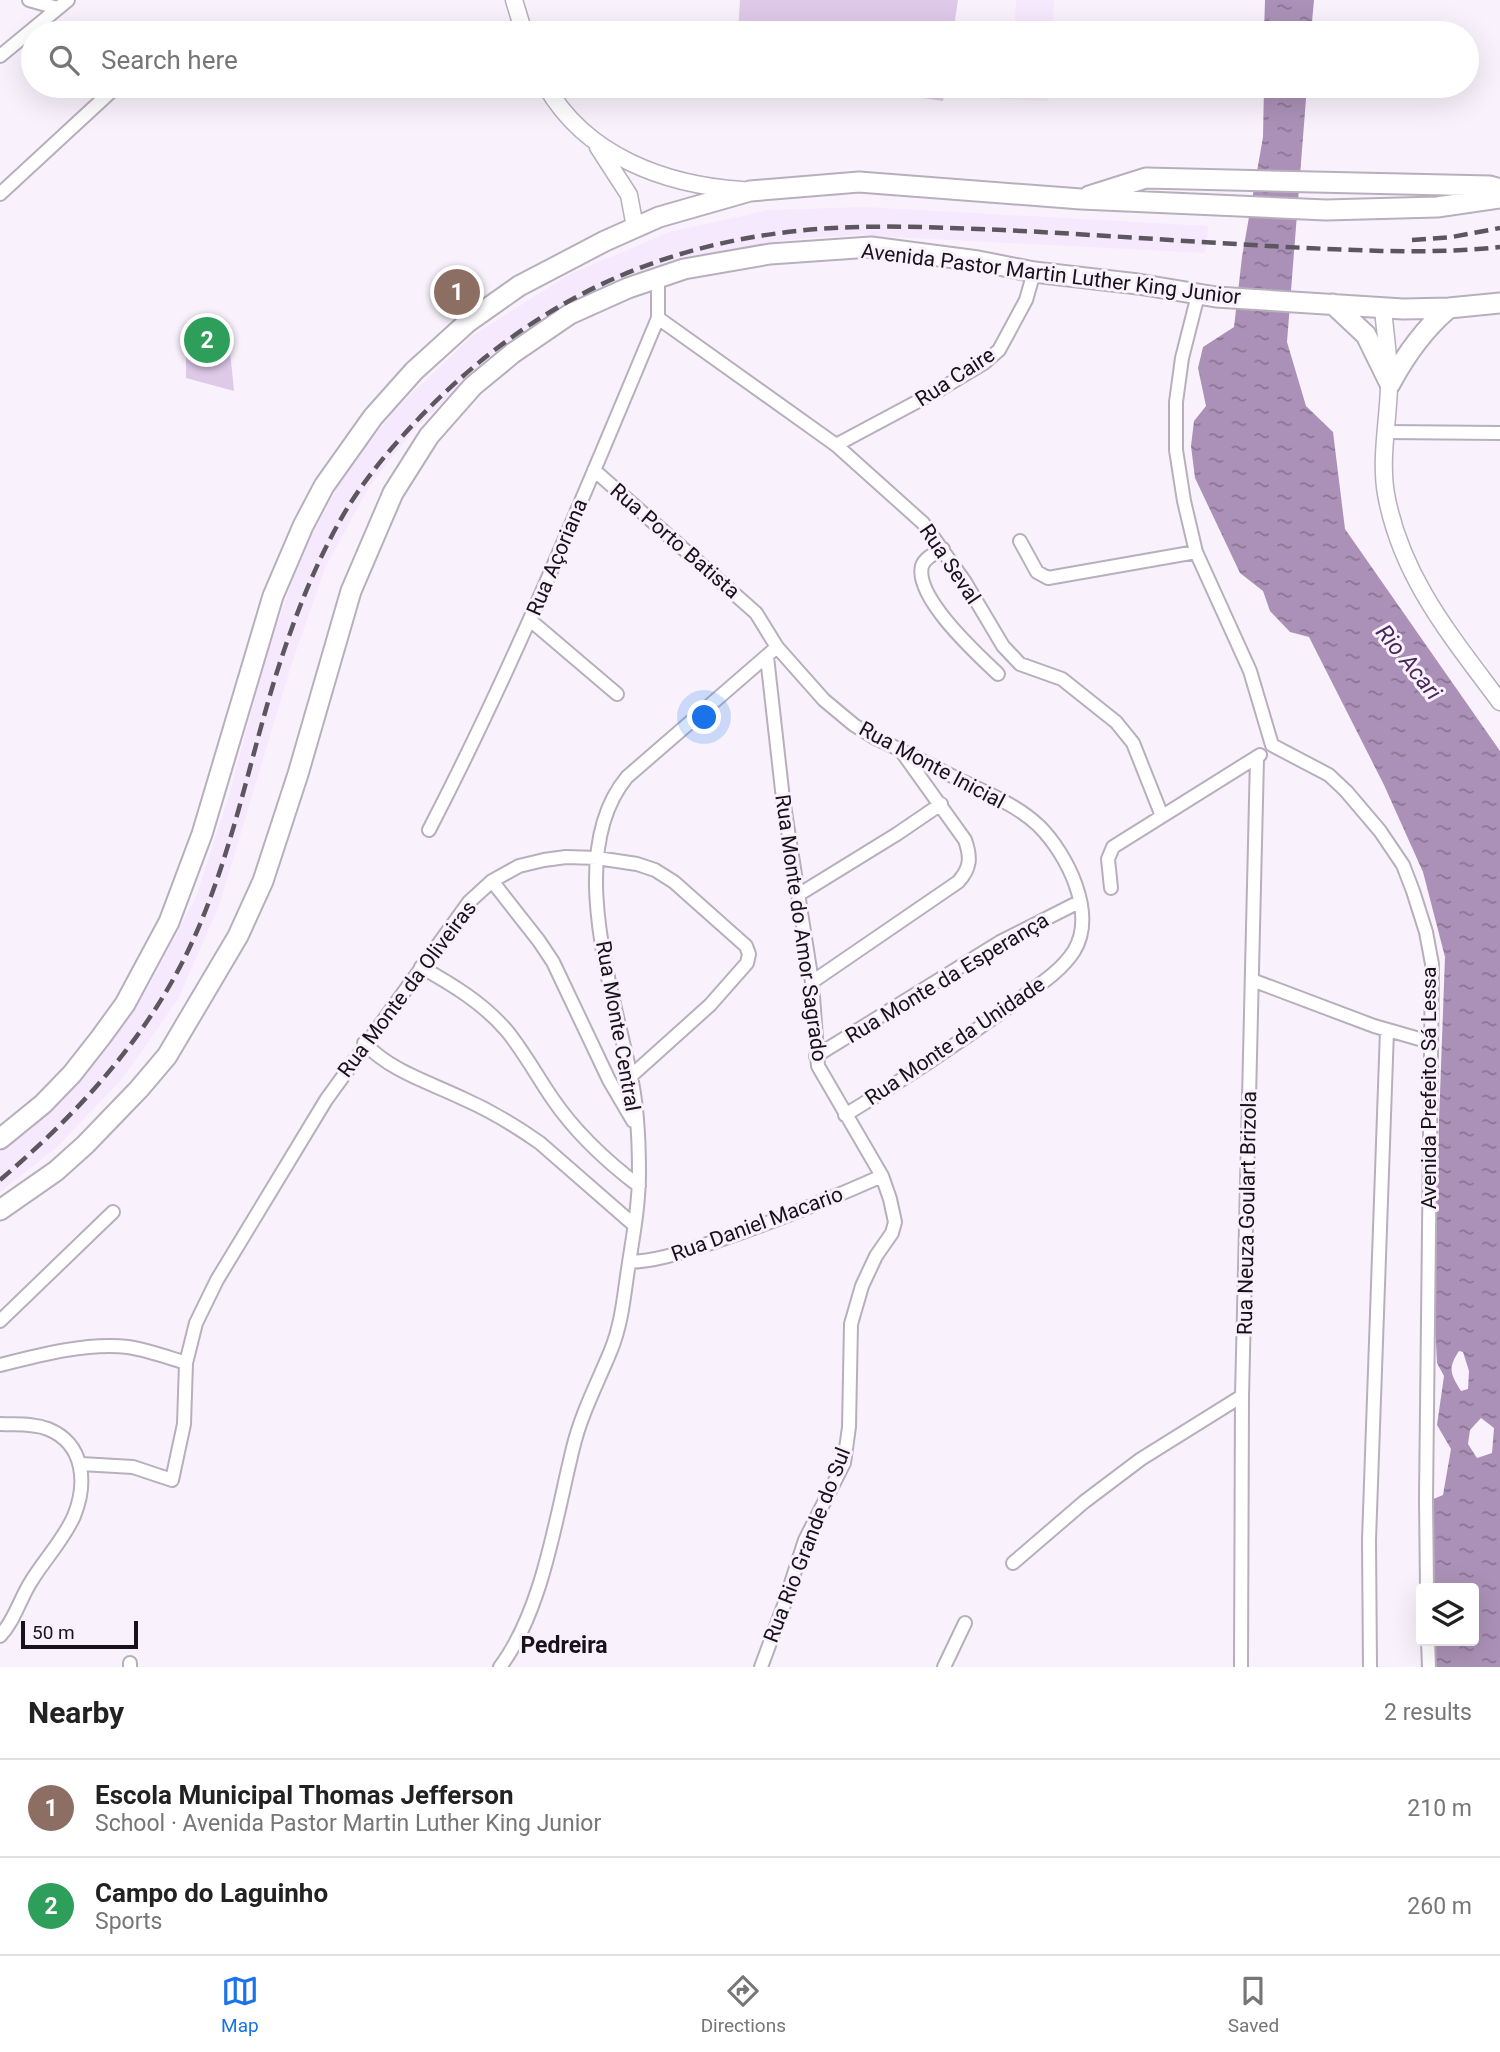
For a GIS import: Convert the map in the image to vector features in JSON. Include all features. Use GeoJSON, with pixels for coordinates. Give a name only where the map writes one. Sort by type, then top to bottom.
{"type":"FeatureCollection","features":[{"type":"Feature","properties":{"kind":"main road"},"geometry":{"type":"LineString","coordinates":[[1081,199],[1146,178],[1490,186],[1500,189]]}},
{"type":"Feature","properties":{"kind":"main road"},"geometry":{"type":"LineString","coordinates":[[0,1139],[43,1104],[101,1038],[125,1004],[169,922],[202,834],[273,596],[303,526],[324,486],[381,408],[414,371],[468,322],[519,286],[659,217],[750,191],[859,182],[1081,199],[1326,210],[1437,207],[1500,198]]}},
{"type":"Feature","properties":{"kind":"main road","name":"Avenida Pastor Martin Luther King Junior"},"geometry":{"type":"LineString","coordinates":[[0,1209],[56,1171],[139,1089],[167,1056],[238,936],[263,881],[284,821],[351,591],[393,493],[429,436],[474,386],[513,353],[570,314],[658,276],[684,269],[770,254],[871,247],[1207,296],[1383,308],[1449,309],[1500,303]]}},
{"type":"Feature","properties":{"kind":"main road"},"geometry":{"type":"LineString","coordinates":[[1324,304],[1366,335],[1390,384]]}},
{"type":"Feature","properties":{"kind":"main road"},"geometry":{"type":"LineString","coordinates":[[1390,384],[1418,339],[1449,309]]}},
{"type":"Feature","properties":{"kind":"street"},"geometry":{"type":"LineString","coordinates":[[29,0],[57,8]]}},
{"type":"Feature","properties":{"kind":"street"},"geometry":{"type":"LineString","coordinates":[[42,21],[68,0]]}},
{"type":"Feature","properties":{"kind":"street"},"geometry":{"type":"LineString","coordinates":[[514,0],[520,21]]}},
{"type":"Feature","properties":{"kind":"street"},"geometry":{"type":"LineString","coordinates":[[0,56],[21,38]]}},
{"type":"Feature","properties":{"kind":"street"},"geometry":{"type":"LineString","coordinates":[[0,194],[104,98]]}},
{"type":"Feature","properties":{"kind":"street"},"geometry":{"type":"LineString","coordinates":[[554,98],[565,114],[594,142],[629,195],[635,227]]}},
{"type":"Feature","properties":{"kind":"street"},"geometry":{"type":"LineString","coordinates":[[594,142],[627,161],[675,179],[699,185],[750,191]]}},
{"type":"Feature","properties":{"kind":"street","name":"Rua Caire"},"geometry":{"type":"LineString","coordinates":[[836,445],[939,390],[984,363],[999,350],[1026,300],[1034,272]]}},
{"type":"Feature","properties":{"kind":"street","name":"Rua Açoriana"},"geometry":{"type":"LineString","coordinates":[[429,830],[530,620],[658,318],[658,276]]}},
{"type":"Feature","properties":{"kind":"street"},"geometry":{"type":"LineString","coordinates":[[1111,888],[1108,859],[1111,850],[1257,758],[1272,745],[1250,671],[1196,552],[1176,450],[1176,402],[1182,358],[1207,296]]}},
{"type":"Feature","properties":{"kind":"street"},"geometry":{"type":"LineString","coordinates":[[1383,308],[1390,384],[1384,463],[1386,492],[1396,535],[1415,581],[1452,638],[1500,702]]}},
{"type":"Feature","properties":{"kind":"street","name":"Rua Seval"},"geometry":{"type":"LineString","coordinates":[[658,318],[836,445],[923,523],[943,549],[1003,646],[1020,664],[1062,679],[1116,722],[1133,743],[1162,816]]}},
{"type":"Feature","properties":{"kind":"street"},"geometry":{"type":"LineString","coordinates":[[1386,432],[1500,433]]}},
{"type":"Feature","properties":{"kind":"street","name":"Rua Porto Batista"},"geometry":{"type":"LineString","coordinates":[[594,470],[756,613]]}},
{"type":"Feature","properties":{"kind":"street"},"geometry":{"type":"LineString","coordinates":[[1020,541],[1037,572],[1048,578],[1196,552]]}},
{"type":"Feature","properties":{"kind":"street"},"geometry":{"type":"LineString","coordinates":[[943,549],[922,566],[923,583],[960,636],[998,674]]}},
{"type":"Feature","properties":{"kind":"street","name":"Rua Monte Inicial"},"geometry":{"type":"LineString","coordinates":[[756,613],[777,647],[824,700],[854,725],[1011,805],[1038,826],[1066,861],[1075,882],[1083,929]]}},
{"type":"Feature","properties":{"kind":"street"},"geometry":{"type":"LineString","coordinates":[[530,620],[617,694]]}},
{"type":"Feature","properties":{"kind":"street","name":"Rua Monte Central"},"geometry":{"type":"LineString","coordinates":[[500,1667],[525,1620],[559,1513],[579,1427],[612,1349],[629,1262],[639,1186],[631,1076],[604,958],[598,911],[597,858],[607,807],[614,792],[627,776],[777,647]]}},
{"type":"Feature","properties":{"kind":"street","name":"Rua Monte do Amor Sagrado"},"geometry":{"type":"LineString","coordinates":[[767,657],[783,799],[812,982],[818,1066],[882,1176],[895,1222]]}},
{"type":"Feature","properties":{"kind":"street","name":"Avenida Prefeito Sá Lessa"},"geometry":{"type":"LineString","coordinates":[[1272,745],[1329,775],[1380,831],[1403,865],[1426,932],[1432,964],[1427,1583]]}},
{"type":"Feature","properties":{"kind":"street"},"geometry":{"type":"LineString","coordinates":[[812,982],[914,913],[964,875],[970,864],[965,840],[900,749]]}},
{"type":"Feature","properties":{"kind":"street","name":"Rua Neuza Goulart Brizola"},"geometry":{"type":"LineString","coordinates":[[1241,1667],[1242,1396],[1257,758]]}},
{"type":"Feature","properties":{"kind":"street"},"geometry":{"type":"LineString","coordinates":[[798,895],[941,804]]}},
{"type":"Feature","properties":{"kind":"street","name":"Rua Monte da Oliveiras"},"geometry":{"type":"LineString","coordinates":[[81,1464],[133,1467],[172,1480],[184,1424],[186,1363],[196,1323],[217,1280],[326,1100],[365,1043],[469,902],[492,881],[519,866],[566,857],[637,864],[655,870],[674,882],[740,939],[749,954],[747,962],[710,1005],[631,1076]]}},
{"type":"Feature","properties":{"kind":"street"},"geometry":{"type":"LineString","coordinates":[[492,881],[553,962],[598,1058],[635,1124]]}},
{"type":"Feature","properties":{"kind":"street","name":"Rua Monte da Esperança"},"geometry":{"type":"LineString","coordinates":[[817,1056],[1000,942],[1079,902]]}},
{"type":"Feature","properties":{"kind":"street","name":"Rua Monte da Unidade"},"geometry":{"type":"LineString","coordinates":[[845,1115],[964,1040],[1043,982],[1074,951],[1083,929]]}},
{"type":"Feature","properties":{"kind":"street"},"geometry":{"type":"LineString","coordinates":[[421,967],[480,1004],[507,1032],[576,1129],[620,1172],[639,1186]]}},
{"type":"Feature","properties":{"kind":"street"},"geometry":{"type":"LineString","coordinates":[[1252,980],[1387,1030],[1430,1042]]}},
{"type":"Feature","properties":{"kind":"street"},"geometry":{"type":"LineString","coordinates":[[1370,1667],[1369,1540],[1387,1030]]}},
{"type":"Feature","properties":{"kind":"street"},"geometry":{"type":"LineString","coordinates":[[365,1043],[402,1072],[503,1118],[534,1138],[634,1225]]}},
{"type":"Feature","properties":{"kind":"street","name":"Rua Daniel Macario"},"geometry":{"type":"LineString","coordinates":[[629,1262],[654,1261],[739,1234],[882,1176]]}},
{"type":"Feature","properties":{"kind":"street"},"geometry":{"type":"LineString","coordinates":[[0,1321],[113,1212]]}},
{"type":"Feature","properties":{"kind":"street","name":"Rua Rio Grande do Sul"},"geometry":{"type":"LineString","coordinates":[[761,1667],[805,1540],[844,1463],[849,1427],[851,1324],[862,1286],[876,1256],[892,1233],[895,1222]]}},
{"type":"Feature","properties":{"kind":"street"},"geometry":{"type":"LineString","coordinates":[[0,1365],[101,1346],[127,1347],[186,1363]]}},
{"type":"Feature","properties":{"kind":"street"},"geometry":{"type":"LineString","coordinates":[[1013,1563],[1084,1502],[1141,1459],[1242,1396]]}},
{"type":"Feature","properties":{"kind":"street"},"geometry":{"type":"LineString","coordinates":[[0,1424],[47,1429],[67,1440],[81,1464],[83,1476],[74,1515],[30,1583],[10,1624],[0,1636]]}},
{"type":"Feature","properties":{"kind":"street"},"geometry":{"type":"LineString","coordinates":[[944,1667],[965,1623]]}},
{"type":"Feature","properties":{"kind":"street"},"geometry":{"type":"LineString","coordinates":[[1428,1646],[1429,1667]]}},
{"type":"Feature","properties":{"kind":"shaded area"},"geometry":{"type":"Polygon","coordinates":[[[740,0],[958,0],[955,21],[739,21],[740,0]]]}},
{"type":"Feature","properties":{"kind":"shaded area"},"geometry":{"type":"Polygon","coordinates":[[[1016,0],[1054,0],[1053,21],[1015,21],[1016,0]]]}},
{"type":"Feature","properties":{"kind":"shaded area"},"geometry":{"type":"Polygon","coordinates":[[[922,98],[943,98],[943,101],[922,98]]]}},
{"type":"Feature","properties":{"kind":"shaded area"},"geometry":{"type":"Polygon","coordinates":[[[999,98],[1048,98],[1048,101],[999,98]]]}},
{"type":"Feature","properties":{"kind":"shaded area"},"geometry":{"type":"Polygon","coordinates":[[[866,207],[1208,226],[1205,253],[853,235],[784,240],[684,260],[499,352],[418,425],[370,485],[325,568],[291,666],[219,906],[178,999],[123,1078],[56,1148],[0,1192],[0,1152],[31,1129],[99,1058],[149,986],[196,897],[228,799],[267,654],[301,555],[346,471],[395,410],[472,336],[568,275],[670,232],[768,210],[866,207]]]}},
{"type":"Feature","properties":{"kind":"shaded area"},"geometry":{"type":"Polygon","coordinates":[[[227,321],[234,391],[186,378],[186,322],[227,321]]]}},
{"type":"Feature","properties":{"kind":"water"},"geometry":{"type":"Polygon","coordinates":[[[1265,0],[1314,0],[1312,21],[1264,21],[1265,0]]]}},
{"type":"Feature","properties":{"kind":"water","name":"Rio Acari"},"geometry":{"type":"Polygon","coordinates":[[[1264,98],[1306,98],[1287,342],[1306,406],[1333,432],[1345,529],[1500,751],[1500,1667],[1435,1667],[1432,1646],[1479,1646],[1479,1583],[1430,1583],[1431,1500],[1443,1495],[1451,1449],[1437,1425],[1444,1376],[1437,1363],[1433,1285],[1445,957],[1423,872],[1384,785],[1309,637],[1290,632],[1270,611],[1263,591],[1240,573],[1195,478],[1191,446],[1194,421],[1206,406],[1198,368],[1203,347],[1234,327],[1242,257],[1263,137],[1264,98]],[[1459,1351],[1452,1371],[1461,1391],[1468,1389],[1469,1371],[1463,1352],[1459,1351]],[[1481,1418],[1470,1430],[1468,1444],[1477,1458],[1492,1453],[1494,1428],[1481,1418]]]}},
{"type":"Feature","properties":{"kind":"railway"},"geometry":{"type":"LineString","coordinates":[[0,1180],[55,1130],[105,1077],[149,1019],[186,955],[215,887],[290,632],[316,568],[348,507],[387,454],[432,405],[469,370],[549,313],[591,289],[681,254],[780,233],[836,228],[1003,230],[1380,251],[1452,251],[1500,247]]}},
{"type":"Feature","properties":{"kind":"railway"},"geometry":{"type":"LineString","coordinates":[[1412,240],[1452,237],[1500,228]]}},
{"type":"Feature","properties":{"kind":"place","name":"Escola Municipal Thomas Jefferson"},"geometry":{"type":"Point","coordinates":[457,292]}},
{"type":"Feature","properties":{"kind":"place","name":"Campo do Laguinho"},"geometry":{"type":"Point","coordinates":[207,340]}},
{"type":"Feature","properties":{"kind":"district","name":"Pedreira"},"geometry":{"type":"Point","coordinates":[564,1645]}}]}
